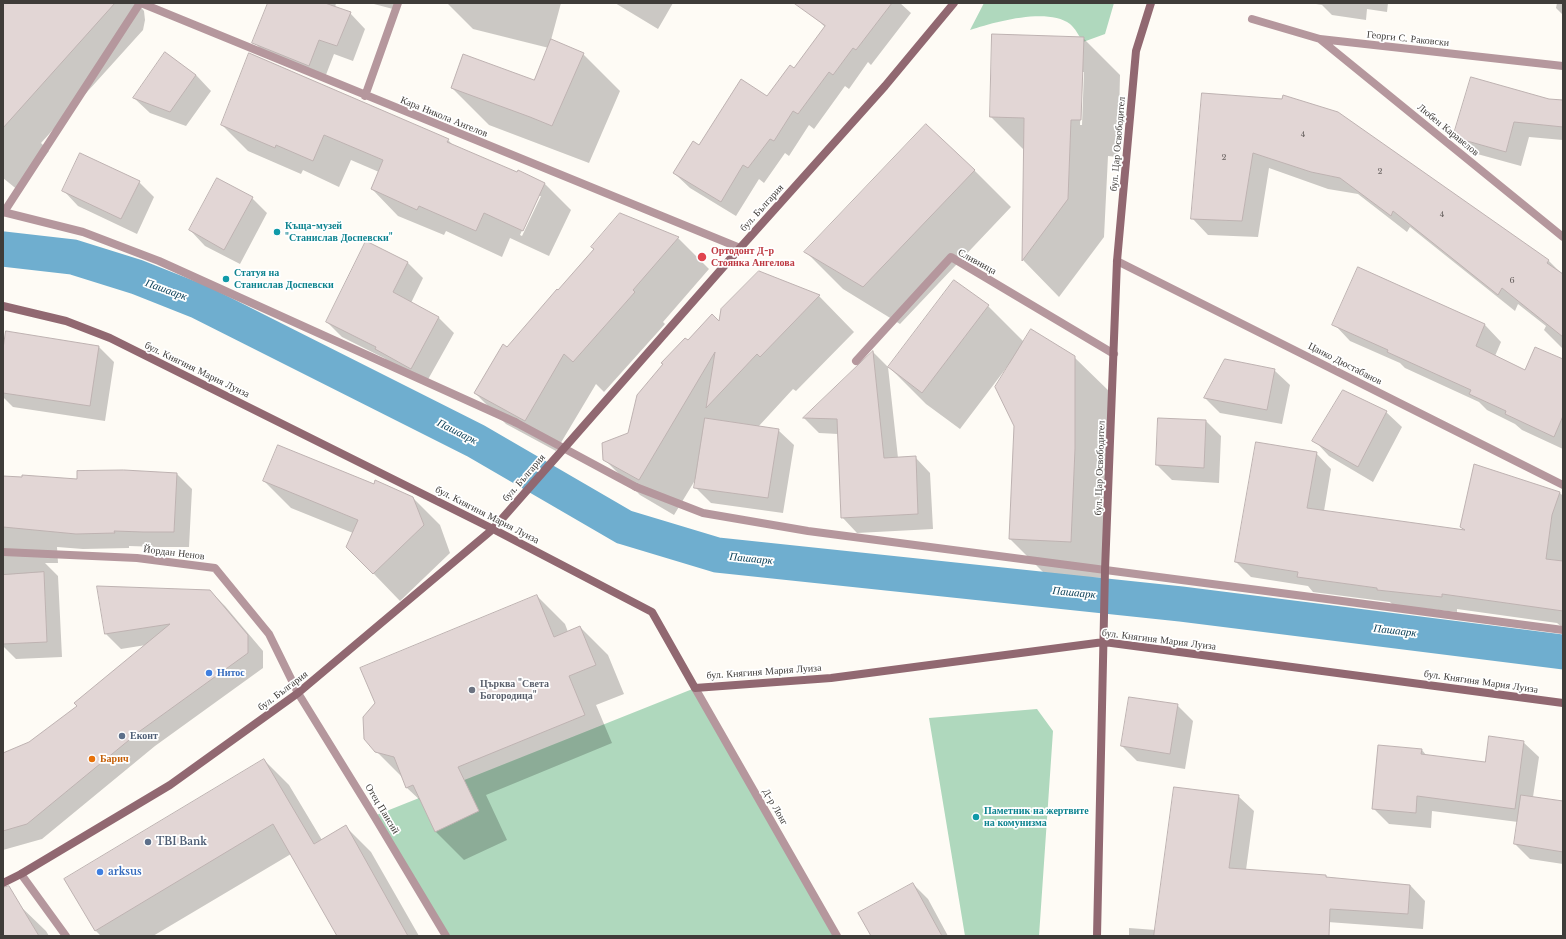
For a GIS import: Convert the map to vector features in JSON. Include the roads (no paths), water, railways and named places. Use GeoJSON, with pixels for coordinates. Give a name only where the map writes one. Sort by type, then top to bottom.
{"type":"FeatureCollection","features":[{"type":"Feature","properties":{"kind":"street","name":"Кара Никола Ангелов"},"geometry":{"type":"LineString","coordinates":[[140,3],[740,248]]}},
{"type":"Feature","properties":{"kind":"street"},"geometry":{"type":"LineString","coordinates":[[140,3],[3,213],[83,232],[159,261],[515,422],[636,487],[703,513],[808,531],[1563,630]]}},
{"type":"Feature","properties":{"kind":"street"},"geometry":{"type":"LineString","coordinates":[[365,96],[398,3]]}},
{"type":"Feature","properties":{"kind":"street","name":"бул. България"},"geometry":{"type":"LineString","coordinates":[[3,883],[21,874],[170,785],[298,693],[493,529],[550,462],[885,86],[954,3]]}},
{"type":"Feature","properties":{"kind":"street","name":"бул. Цар Освободител"},"geometry":{"type":"LineString","coordinates":[[1097,936],[1105,570],[1117,261],[1136,51],[1151,3]]}},
{"type":"Feature","properties":{"kind":"street","name":"Георги С. Раковски"},"geometry":{"type":"LineString","coordinates":[[1252,19],[1320,39],[1563,66]]}},
{"type":"Feature","properties":{"kind":"street","name":"Любен Каравелов"},"geometry":{"type":"LineString","coordinates":[[1320,39],[1563,237]]}},
{"type":"Feature","properties":{"kind":"street","name":"Сливница"},"geometry":{"type":"LineString","coordinates":[[856,361],[951,257],[1114,354]]}},
{"type":"Feature","properties":{"kind":"street","name":"Цанко Дюстабанов"},"geometry":{"type":"LineString","coordinates":[[1117,261],[1563,485]]}},
{"type":"Feature","properties":{"kind":"street","name":"бул. Княгиня Мария Луиза"},"geometry":{"type":"LineString","coordinates":[[3,306],[66,321],[110,338],[493,529],[652,612],[695,688],[831,678],[1104,642],[1563,704]]}},
{"type":"Feature","properties":{"kind":"street","name":"Йордан Ненов"},"geometry":{"type":"LineString","coordinates":[[3,552],[138,558],[215,568],[269,634],[298,693]]}},
{"type":"Feature","properties":{"kind":"street","name":"Д-р Лонг"},"geometry":{"type":"LineString","coordinates":[[695,688],[837,936]]}},
{"type":"Feature","properties":{"kind":"street","name":"Отец Паисий"},"geometry":{"type":"LineString","coordinates":[[298,693],[446,936]]}},
{"type":"Feature","properties":{"kind":"street"},"geometry":{"type":"LineString","coordinates":[[21,874],[66,936]]}},
{"type":"Feature","properties":{"kind":"waterway","name":"Пашаарк"},"geometry":{"type":"LineString","coordinates":[[3,249],[73,257],[137,277],[200,302],[476,441],[624,527],[717,555],[1181,604],[1563,652]]}},
{"type":"Feature","properties":{"kind":"place","name":"Къща-музей \"Станислав Доспевски\""},"geometry":{"type":"Point","coordinates":[277,232]}},
{"type":"Feature","properties":{"kind":"place","name":"Ортодонт Д-р Стоянка Ангелова"},"geometry":{"type":"Point","coordinates":[702,257]}},
{"type":"Feature","properties":{"kind":"place","name":"Статуя на Станислав Доспевски"},"geometry":{"type":"Point","coordinates":[226,279]}},
{"type":"Feature","properties":{"kind":"place","name":"Нитос"},"geometry":{"type":"Point","coordinates":[209,673]}},
{"type":"Feature","properties":{"kind":"place","name":"Църква \"Света Богородица\""},"geometry":{"type":"Point","coordinates":[472,690]}},
{"type":"Feature","properties":{"kind":"place","name":"Еконт"},"geometry":{"type":"Point","coordinates":[122,736]}},
{"type":"Feature","properties":{"kind":"place","name":"Барич"},"geometry":{"type":"Point","coordinates":[92,759]}},
{"type":"Feature","properties":{"kind":"place","name":"Паметник на жертвите на комунизма"},"geometry":{"type":"Point","coordinates":[976,817]}},
{"type":"Feature","properties":{"kind":"place","name":"TBI Bank"},"geometry":{"type":"Point","coordinates":[148,842]}},
{"type":"Feature","properties":{"kind":"place","name":"arksus"},"geometry":{"type":"Point","coordinates":[100,872]}}]}
